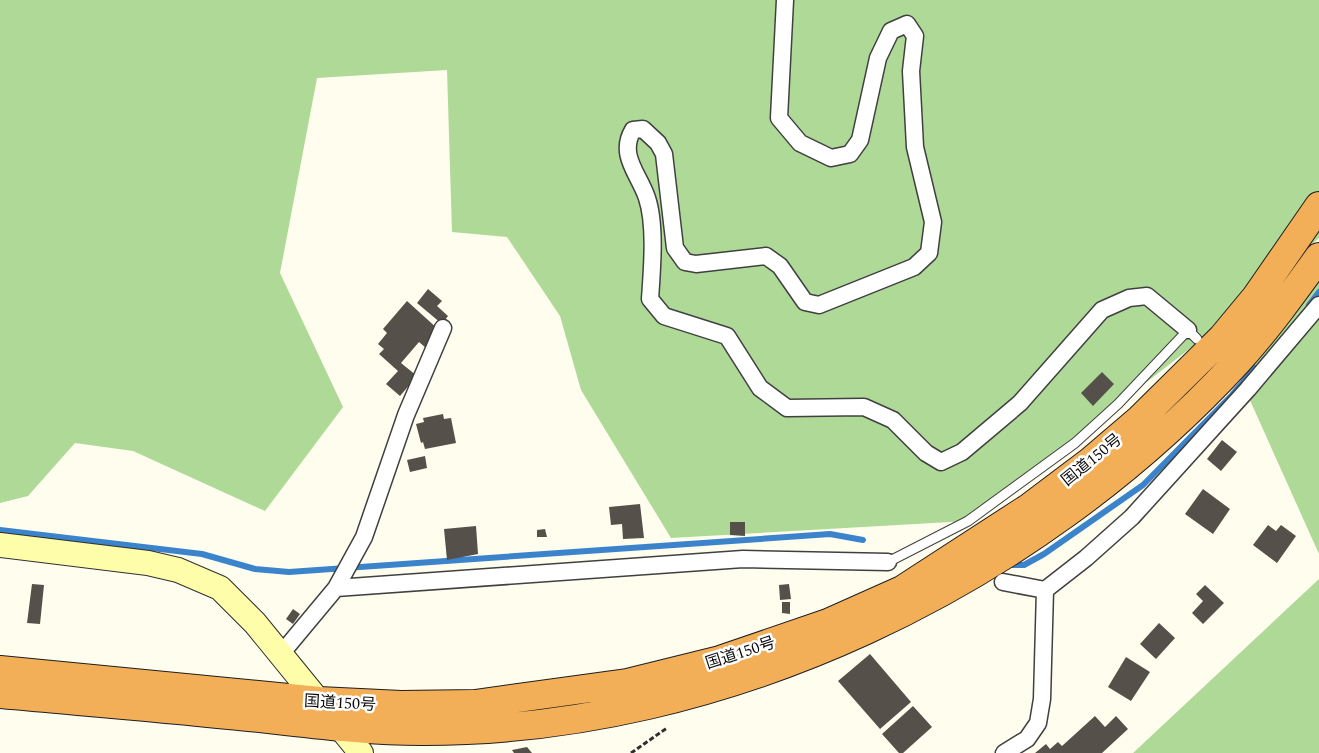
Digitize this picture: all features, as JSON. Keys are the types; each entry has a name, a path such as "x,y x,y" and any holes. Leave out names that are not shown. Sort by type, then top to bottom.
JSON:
{"highway":[{"name":"国道150号","path":"0,670 319,701 401,705 475,704 627,683 720,660 828,623 902,590 1030,507 1091,461 1139,420 1222,338 1262,290 1319,206"},
{"name":"国道150号","path":"0,694 341,727 420,731 506,728 574,720 694,694 747,678 854,635 959,582 1025,542 1088,497 1147,448 1238,361 1293,293 1319,257"}],"street":[{"path":"786,0 780,118 800,143 830,158 850,154 860,140 878,58 891,30 906,24 916,36 911,71 914,147 933,222 929,253 914,267 819,305 805,302 780,266 766,256 696,264 685,262 675,248 664,154 658,143 643,129 633,130 627,140 629,160 647,199 653,252 650,298 664,316 726,336 760,388 786,408 864,407 893,420 926,454 941,462 962,452 1020,403 1102,310 1129,298 1147,296 1193,335"},
{"path":"1002,582 1045,590 1086,558 1132,517 1248,390 1319,305"},
{"path":"281,654 336,588 364,537 406,415 443,328"},
{"path":"0,545 148,563 178,570 220,588 240,606 361,753"},
{"path":"336,588 743,559 888,562"},
{"path":"1004,753 1027,739 1038,723 1042,699 1045,590"}],"lane":[{"path":"888,562 968,522 1075,443 1193,335"}],"path":[{"path":"631,753 667,728"}],"green space":[{"path":"0,0 1319,0 1319,238 1256,297 968,521 671,538 581,390 560,316 507,237 452,232 447,70 317,78 280,273 343,407 265,511 133,451 75,443 28,496 0,503"},
{"path":"1319,244 1319,554 1222,338"},
{"path":"1319,579 1319,753 1133,753"}],"building":[{"path":"428,289 442,301 437,306 448,316 442,324 417,303"},
{"path":"407,301 439,330 426,348 419,342 401,363 417,376 400,396 386,384 398,371 379,354 384,349 378,344 387,333 383,329"},
{"path":"1102,372 1114,384 1093,406 1081,393"},
{"path":"443,414 444,419 451,418 456,443 425,449 423,442 421,443 416,424 424,422 423,418"},
{"path":"1222,440 1237,452 1221,471 1207,459"},
{"path":"425,456 427,468 410,472 407,460"},
{"path":"1203,489 1230,509 1213,534 1185,514"},
{"path":"640,504 644,538 623,539 622,524 611,525 609,507"},
{"path":"730,522 745,522 745,536 730,535"},
{"path":"1268,525 1276,531 1281,525 1296,536 1277,563 1253,545"},
{"path":"476,526 478,554 447,560 444,529"},
{"path":"545,529 547,537 537,537 537,530"},
{"path":"32,584 44,585 40,624 27,623"},
{"path":"789,584 791,599 780,600 779,585"},
{"path":"1205,585 1224,603 1203,624 1192,613 1203,601 1196,594"},
{"path":"782,602 790,602 790,614 782,613"},
{"path":"293,609 300,614 293,624 286,619"},
{"path":"1159,623 1175,638 1156,659 1140,644"},
{"path":"870,654 911,702 880,729 838,681"},
{"path":"1126,657 1150,672 1131,701 1108,687"},
{"path":"913,706 932,727 903,753 899,753 882,734"},
{"path":"1095,716 1105,727 1116,716 1128,729 1102,753 1035,753 1046,744 1050,749 1058,742 1062,746"},
{"path":"527,747 532,753 514,753 512,750"}],"waterway":[{"path":"1309,305 1319,292"},
{"path":"1009,565 1024,565 1044,554 1143,485 1232,395 1255,368"},
{"path":"0,530 202,554 255,569 289,572 830,534 863,540"}]}
